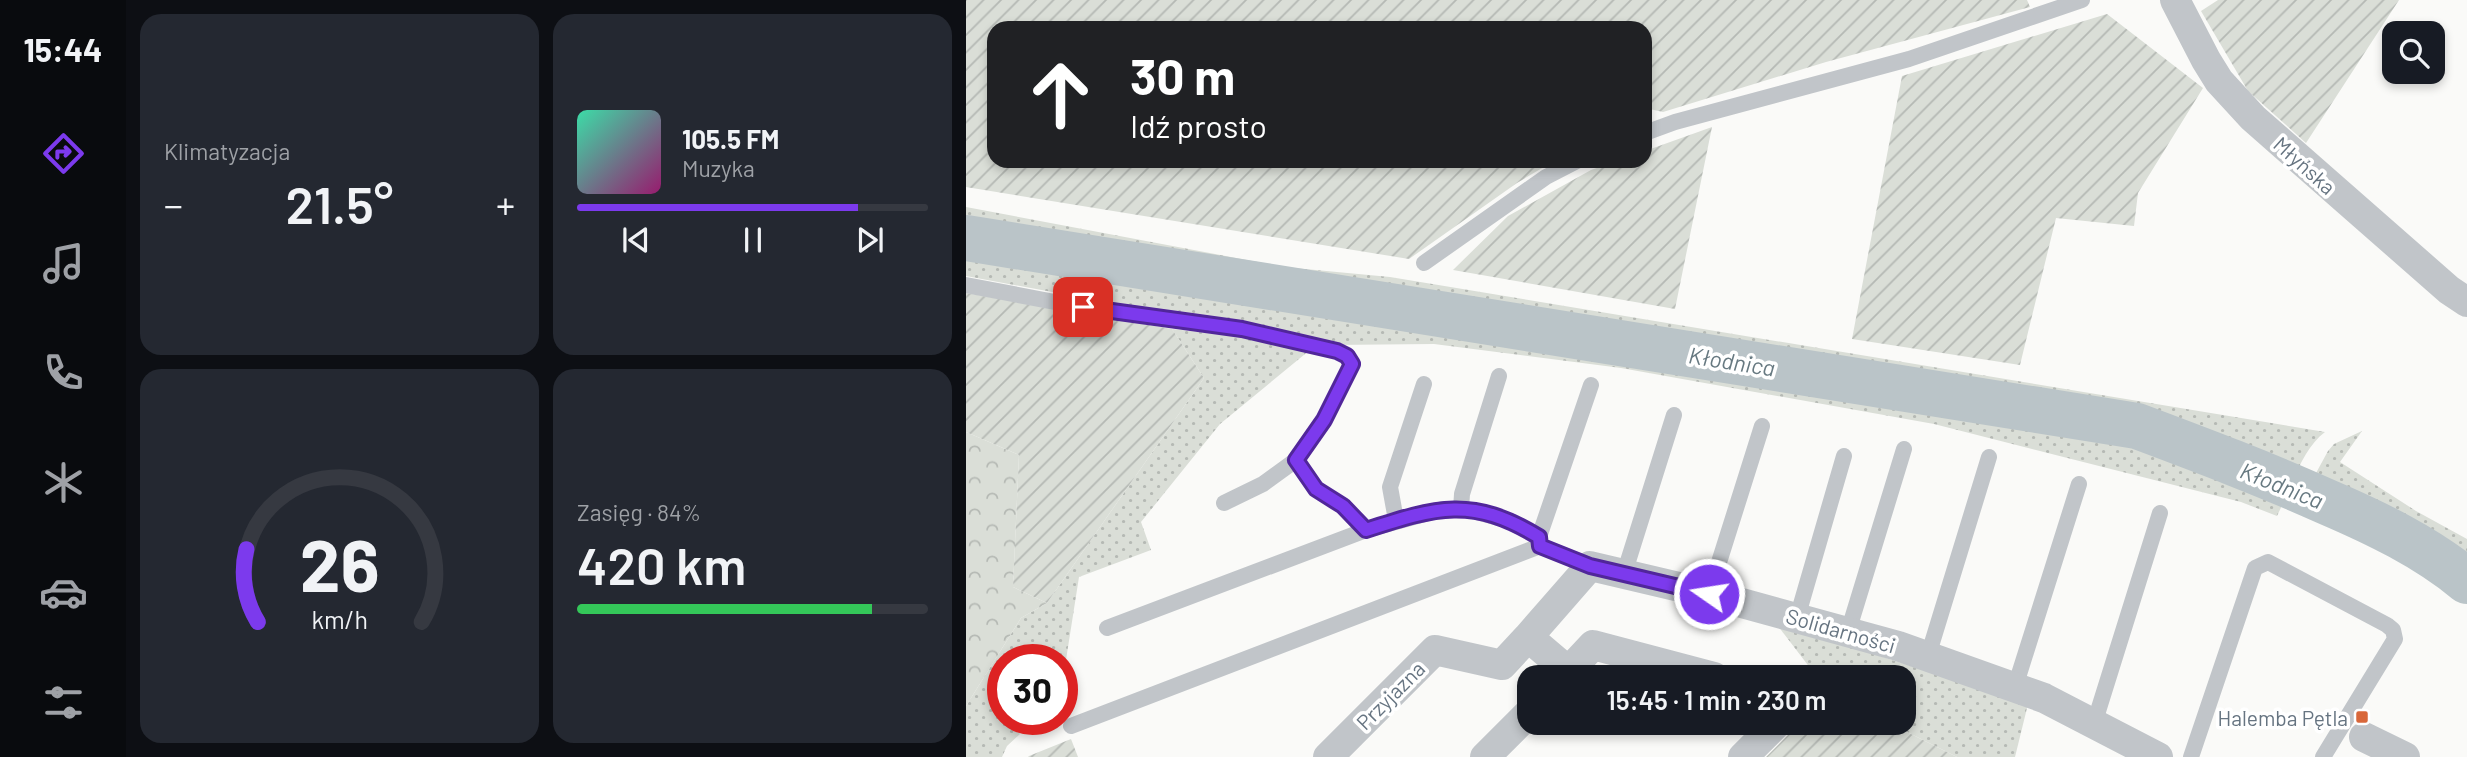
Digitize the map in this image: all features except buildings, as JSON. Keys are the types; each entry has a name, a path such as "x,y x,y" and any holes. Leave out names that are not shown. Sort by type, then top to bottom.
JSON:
{"street":[{"name":"Młyńska","path":"2175,0 2219,81 2253,118 2449,290 2467,302"},
{"name":"Solidarności","path":"1590,566 1709,594 1928,656 2044,698 2158,757"},
{"name":"Przyjazna","path":"1328,757 1435,650 1502,665 1590,566"},
{"path":"1528,637 1557,665"},
{"path":"1574,665 1593,645 1669,665"},
{"path":"1485,757 1517,725"},
{"path":"1743,757 1765,735"},
{"path":"2364,737 2405,757"}],"lane":[{"path":"1652,130 1909,59 2074,1"},
{"path":"1424,262 1546,177 1563,168"},
{"path":"966,285 1060,303 1242,329 1337,351 1347,356 1352,364 1324,420 1296,460 1263,484 1224,503"},
{"path":"1461,509 1462,494 1499,376"},
{"path":"1396,520 1390,487 1424,384"},
{"path":"1539,542 1591,385"},
{"path":"1624,574 1674,415"},
{"path":"1709,594 1762,426"},
{"path":"1847,632 1904,449"},
{"path":"1797,618 1844,456"},
{"path":"1928,656 1989,457"},
{"path":"1296,460 1316,489 1343,506 1366,530"},
{"path":"2015,687 2079,484"},
{"path":"1107,628 1366,530 1443,509 1461,509 1513,522 1539,542 1590,566"},
{"path":"2094,724 2160,513"},
{"path":"1078,723 1539,542"},
{"path":"2191,757 2255,568 2268,562 2393,630 2395,639 2323,757"}],"green space":[{"path":"966,0 2027,0 2030,7 1826,62 1663,112 1652,110 1652,21 987,21 987,168 1542,168 1409,259 966,187"},
{"path":"2218,0 2399,0 2385,21 2382,21 2382,26 2306,143 2248,91 2201,11"},
{"path":"2107,14 2203,88 2138,193 2134,226 2056,218 2020,365 1852,339 1902,76"},
{"path":"1712,127 1675,309 1453,270 1508,216 1597,168 1652,168 1652,148"},
{"path":"966,207 1284,267 1390,277 2325,432 2310,448 2293,479 2144,421 966,231"},
{"path":"966,251 1588,354 2126,438 2194,459 2286,497 2277,516 2241,502 1934,424 1621,368 1434,344 1331,345 1232,320 1106,302 966,276"},
{"path":"966,293 1172,329 1204,378 1047,603 1013,587 1019,455 966,432"},
{"path":"1172,329 1316,345 1220,424 1141,522 1151,550 1079,577 1068,644 1005,644 1021,618 1047,603 1204,378"},
{"path":"2362,431 2340,462 2416,511 2467,539 2467,572 2385,522 2309,486 2334,444"},
{"path":"966,432 1019,455 1013,587 1047,603 1021,618 1005,644 987,644 987,672 966,706"},
{"path":"1775,622 1908,665 1808,665"},
{"path":"1916,668 2028,704 2015,757 1957,757 1913,735 1916,735"},
{"path":"987,672 987,735 1019,735 1007,746 1002,757 966,757 966,706"},
{"path":"1788,735 1913,735 1957,757 1766,757"},
{"path":"1071,739 1078,757 1028,757 1029,756"}],"waterway":[{"name":"Kłodnica","path":"966,238 2137,426 2257,472 2364,518 2418,547 2467,581"}],"place":[{"name":"Halemba Pętla","path":"2362,717"}],"route":[{"path":"1083,307 1242,329 1337,351 1347,356 1352,364 1324,420 1296,460 1316,489 1343,506 1366,530 1443,509 1466,509 1513,522 1539,537 1540,546 1590,566 1709,594"}]}
